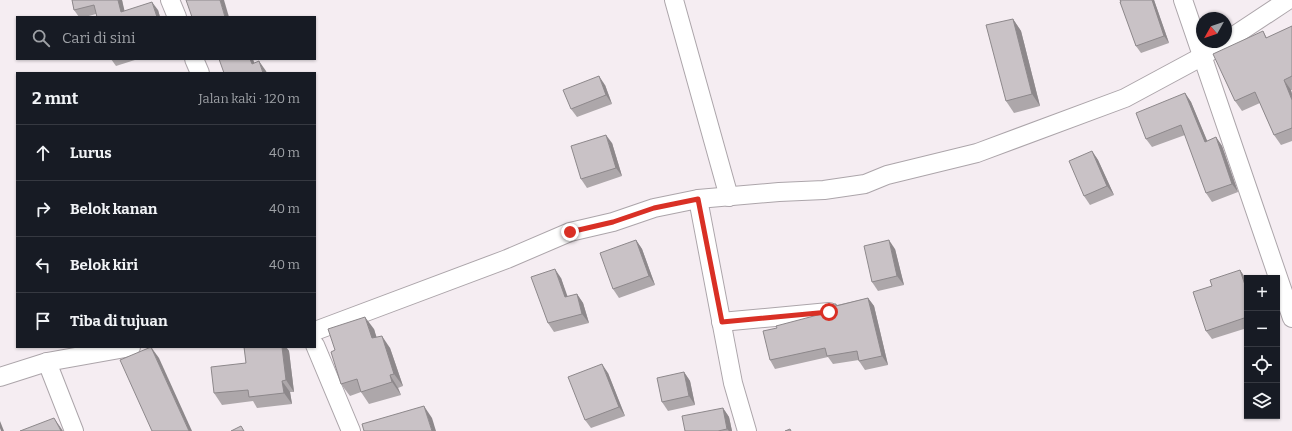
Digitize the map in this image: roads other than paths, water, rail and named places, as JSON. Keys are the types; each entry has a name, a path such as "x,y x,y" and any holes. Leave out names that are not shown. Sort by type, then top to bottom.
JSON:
{"street":[{"path":"170,0 177,16"},
{"path":"674,0 729,197"},
{"path":"1183,0 1292,318"},
{"path":"1232,37 1288,0"},
{"path":"316,331 507,259 570,232 613,222 654,208 698,199 779,192 824,190 865,184 887,175 977,153 1126,98 1216,48"},
{"path":"194,60 200,72"},
{"path":"698,199 733,383 747,431"},
{"path":"722,322 829,312"},
{"path":"316,347 351,431"},
{"path":"0,378 47,362 125,348"},
{"path":"47,362 74,431"}]}
